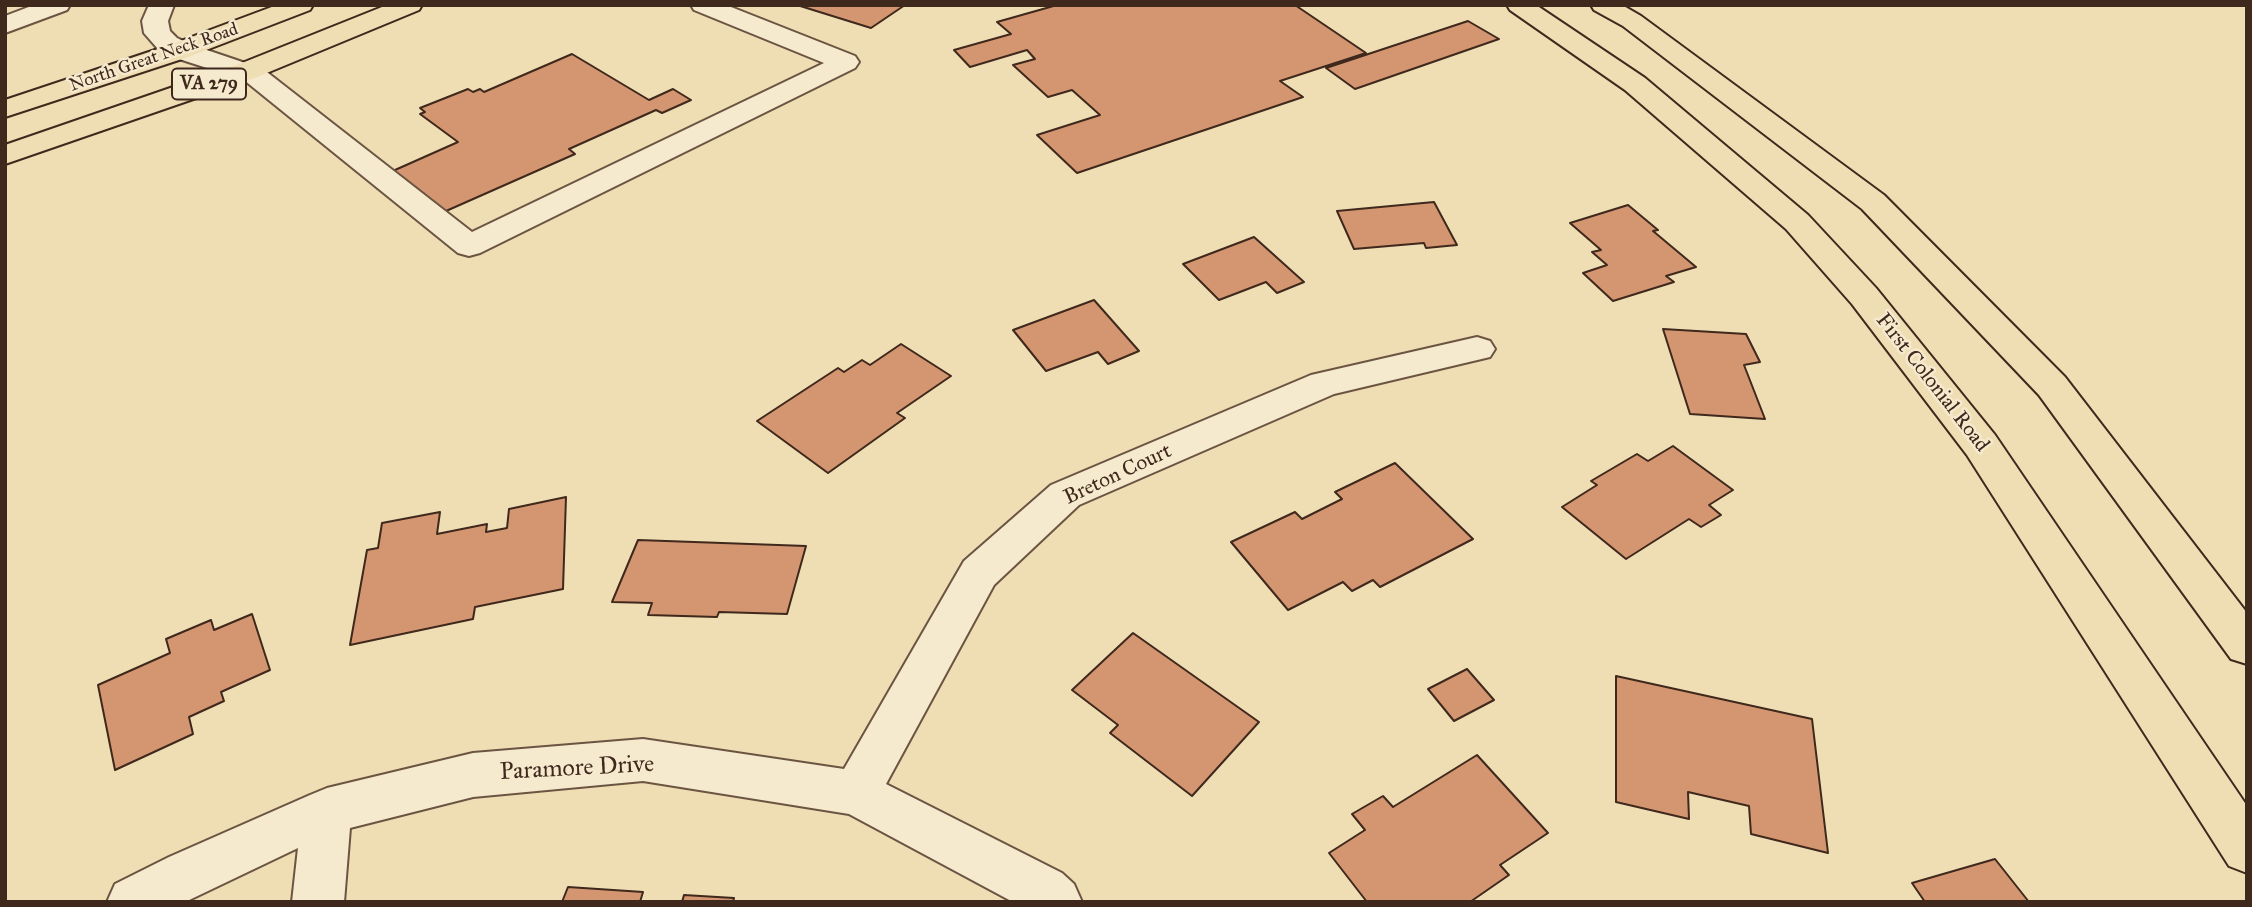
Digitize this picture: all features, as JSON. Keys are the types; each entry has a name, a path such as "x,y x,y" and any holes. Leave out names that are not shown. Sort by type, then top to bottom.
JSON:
{"main road":[{"name":"North Great Neck Road","path":"5,109 179,51 301,5"},
{"name":"North Great Neck Road","path":"5,155 247,71 410,5"},
{"name":"First Colonial Road","path":"1519,5 1635,84 1797,222 1864,296 1981,444 2247,849"},
{"path":"1603,5 1632,21 1873,202 2052,386 2247,646"}],"street":[{"path":"5,25 58,5"},
{"path":"162,5 157,12 155,27 162,40 179,51 247,71 469,246 846,62 704,5"},
{"name":"Breton Court","path":"856,793 979,573 1065,495 1324,384 1477,349"},
{"name":"Paramore Drive","path":"133,902 187,874 327,811 473,775 643,760 856,793 1044,891 1056,902"},
{"path":"318,902 327,811"}],"building":[{"path":"797,5 905,5 871,28"},
{"path":"1057,5 1295,5 1366,53 1280,81 1303,97 1077,173 1037,135 1100,115 1072,90 1048,97 1013,65 1035,59 1027,50 970,67 954,50 1011,34 997,22"},
{"path":"1468,21 1499,39 1355,89 1326,68"},
{"path":"572,54 649,100 673,89 691,100 662,113 656,110 569,149 575,154 437,215 386,174 458,142 420,114 425,112 420,108 468,89 473,92 480,89 484,92"},
{"path":"1434,202 1457,245 1426,248 1424,243 1354,249 1337,211"},
{"path":"1628,205 1658,230 1653,231 1696,267 1666,276 1674,282 1613,301 1583,273 1607,265 1592,252 1601,250 1570,223"},
{"path":"1254,237 1304,282 1277,293 1266,282 1219,300 1183,264"},
{"path":"1094,300 1139,351 1108,364 1098,352 1046,371 1013,330"},
{"path":"1663,329 1746,334 1760,362 1744,365 1765,419 1690,414"},
{"path":"901,344 951,376 897,413 905,418 828,473 757,421 838,368 844,372 862,360 870,365"},
{"path":"1673,446 1733,490 1709,505 1721,515 1701,527 1689,519 1626,559 1562,507 1597,485 1591,481 1637,454 1648,461"},
{"path":"1395,463 1473,539 1380,587 1373,580 1352,591 1343,582 1288,610 1231,542 1295,512 1302,519 1342,499 1335,492"},
{"path":"566,497 563,589 475,607 473,619 350,645 367,550 378,548 382,523 440,512 437,534 487,524 486,532 507,528 509,509"},
{"path":"638,540 806,546 787,614 719,612 717,617 648,615 652,603 612,602"},
{"path":"252,614 270,670 221,692 224,701 189,717 193,734 115,770 98,685 170,653 166,639 211,620 214,630"},
{"path":"1133,633 1259,722 1192,796 1110,733 1118,725 1072,690"},
{"path":"1467,669 1494,700 1454,721 1428,689"},
{"path":"1616,676 1812,719 1828,853 1751,834 1749,806 1688,792 1689,819 1616,802"},
{"path":"1477,755 1548,833 1500,865 1509,875 1470,902 1367,902 1329,853 1365,830 1352,814 1383,796 1393,807"},
{"path":"1995,859 2029,902 1925,902 1912,883"},
{"path":"568,887 643,892 640,902 562,902"},
{"path":"684,895 734,898 733,902 682,902"}]}
